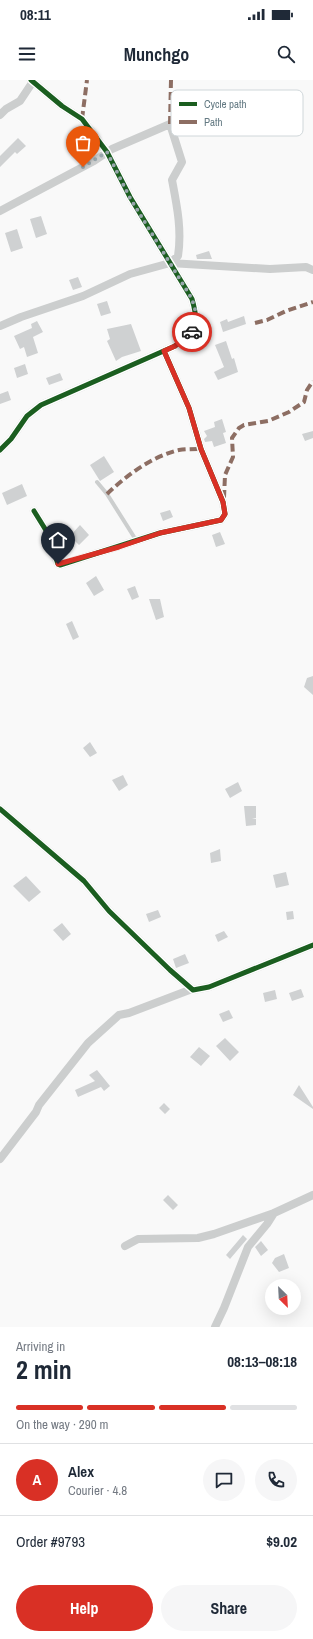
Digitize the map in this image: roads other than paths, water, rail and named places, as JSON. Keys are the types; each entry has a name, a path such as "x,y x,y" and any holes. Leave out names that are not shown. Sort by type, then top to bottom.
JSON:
{"street":[{"path":"0,115 6,109 20,101 33,80 62,106 82,119 107,152 130,198 192,299 197,316 193,332 175,346 40,405 27,416 11,439 0,450"},
{"path":"0,211 139,136 170,124 171,127"},
{"path":"170,264 178,256 180,245 180,218 172,180 182,162 174,136"},
{"path":"0,326 20,317 83,296 130,274 170,264 270,269 306,267 313,270"},
{"path":"34,511 47,532 58,564 160,533 221,520 225,514 223,502 201,449 189,408 164,351"},
{"path":"0,810 84,881 110,911 170,970 192,989"},
{"path":"0,1159 88,1044 119,1015 129,1014 192,989 208,987 313,945"},
{"path":"125,1246 138,1239 198,1238 239,1226 274,1213 313,1194"},
{"path":"215,1327 248,1247 268,1224 274,1213"}],"lane":[{"path":"97,482 107,494 137,541"}]}
